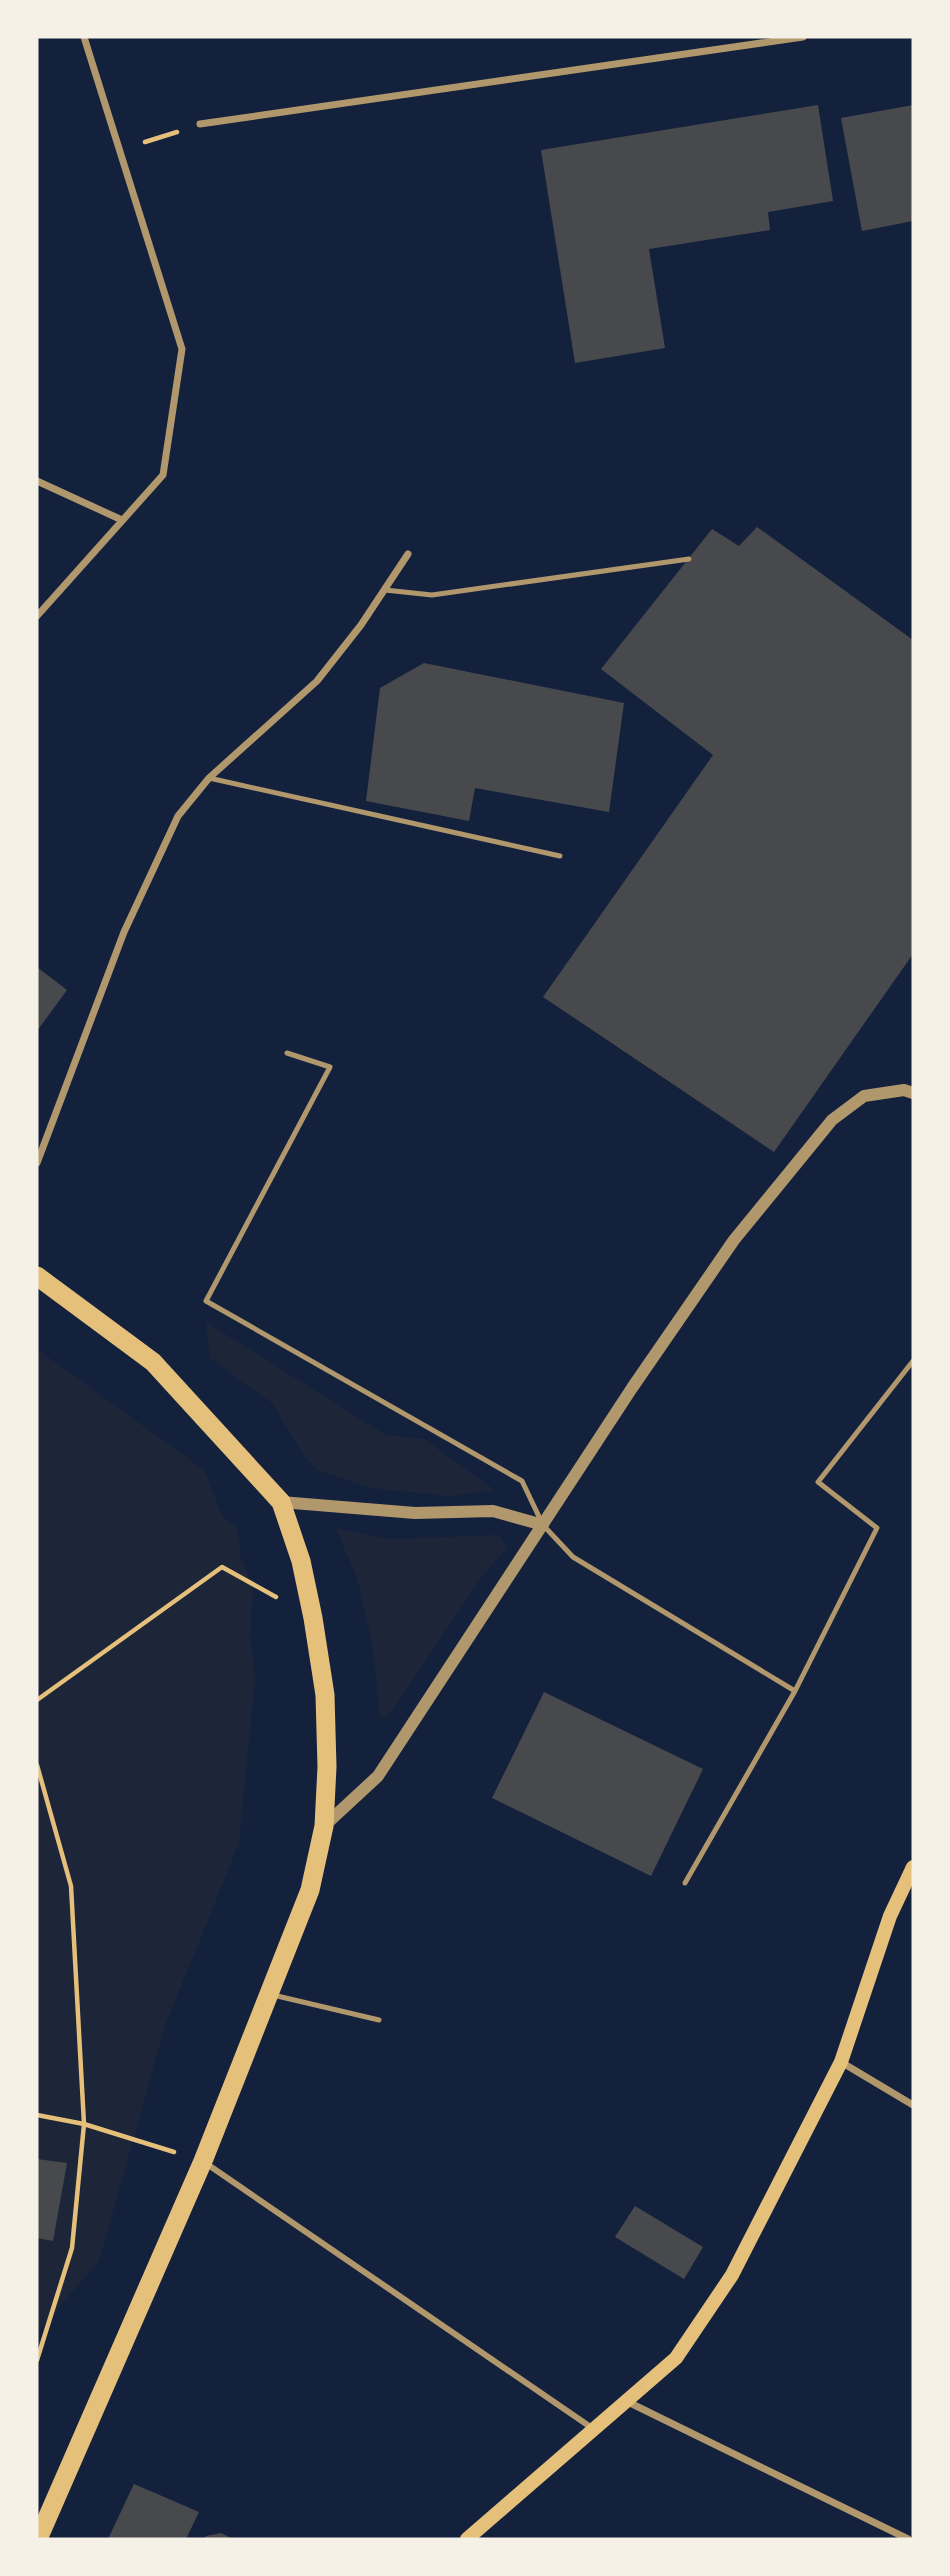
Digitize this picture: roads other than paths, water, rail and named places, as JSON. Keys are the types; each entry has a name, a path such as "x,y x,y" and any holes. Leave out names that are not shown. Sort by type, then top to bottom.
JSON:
{"highway":[{"path":"37,1276 153,1362 281,1502 302,1561 325,1695 324,1826 310,1890 203,2161 37,2539"}],"main road":[{"path":"467,2539 676,2358 732,2275 841,2062 890,1916 913,1867"}],"street":[{"path":"37,616 163,475 182,349 84,37"},
{"path":"200,124 735,41 803,37"},
{"path":"37,481 122,520"},
{"path":"37,1163 124,932 178,816 209,778 317,681 408,554"},
{"path":"324,1826 378,1776 632,1388 734,1240 832,1120 864,1096 904,1090 913,1093"},
{"path":"281,1502 415,1513 493,1511 543,1525"},
{"path":"841,2062 913,2105"},
{"path":"203,2161 592,2428"},
{"path":"625,2401 908,2539"}],"lane":[{"path":"384,590 432,595 689,559"},
{"path":"209,778 560,856"},
{"path":"287,1053 330,1067 206,1301 522,1481 543,1525 573,1557 795,1691"},
{"path":"685,1882 795,1691 877,1528 818,1482 913,1361"},
{"path":"270,1994 379,2020"}]}
